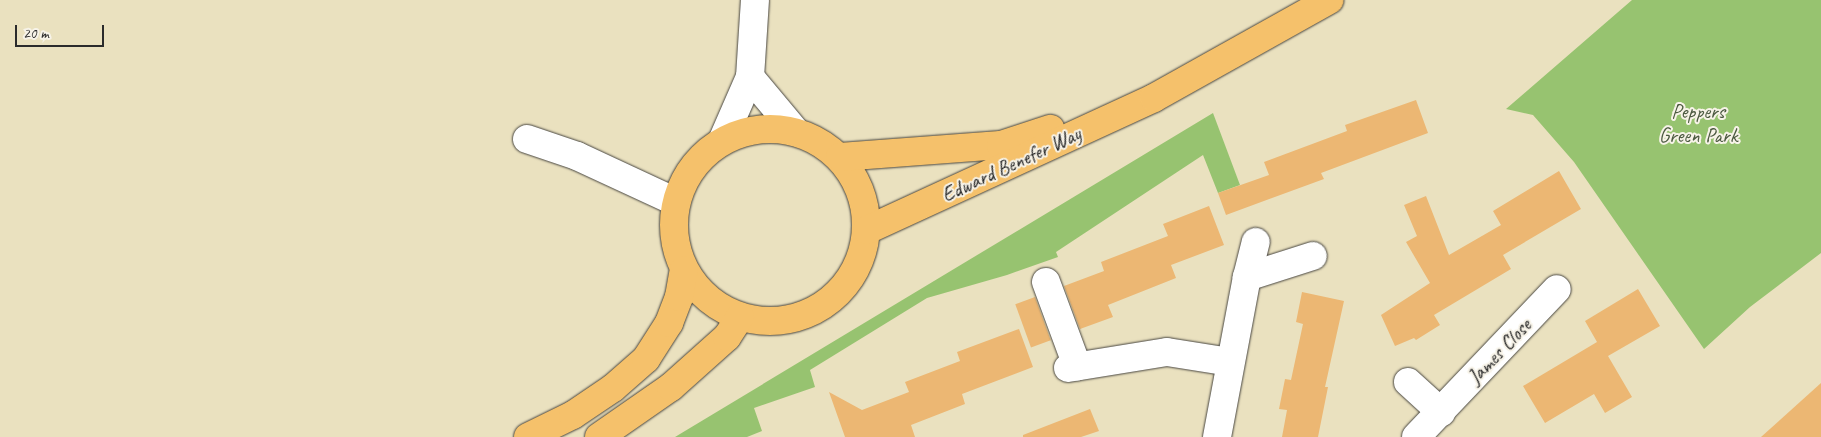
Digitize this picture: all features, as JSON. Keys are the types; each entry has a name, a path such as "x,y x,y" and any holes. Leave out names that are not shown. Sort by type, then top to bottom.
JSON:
{"main road":[{"name":"Edward Benefer Way","path":"867,230 1154,98 1329,0"},
{"name":"Edward Benefer Way","path":"840,157 1000,145 1154,98"},
{"path":"771,128 796,132 820,142 840,157 855,178 864,201 867,230 862,258 847,284 826,304 799,317 770,322 740,317 722,309 705,296 684,270 674,230 676,202 686,178 701,157 722,141 746,131 771,128"},
{"path":"528,437 573,415 613,388 646,359 669,323 680,297 684,270"},
{"path":"599,437 671,387 728,337 740,317"}],"street":[{"path":"722,141 750,77 755,0"},
{"path":"750,77 796,132"},
{"path":"527,139 576,156 676,202"},
{"path":"1217,437 1247,277 1256,242"},
{"path":"1247,277 1313,256"},
{"path":"1046,282 1072,367 1167,352 1230,362"},
{"name":"James Close","path":"1416,437 1557,289"},
{"path":"1408,382 1440,412"}],"green space":[{"name":"Peppers Green Park","path":"1632,0 1821,0 1821,253 1750,307 1704,349 1574,162 1533,115 1506,109"},
{"path":"1213,113 1240,185 1218,193 1203,155 1056,252 1058,257 1007,275 927,298 810,370 815,387 754,408 762,431 747,437 675,437"}],"building":[{"path":"1416,100 1428,133 1321,173 1324,179 1226,215 1218,193 1269,175 1264,162 1347,131 1345,125"},
{"path":"1559,171 1581,209 1503,255 1511,269 1434,315 1440,325 1416,340 1414,338 1395,346 1381,315 1430,283 1406,242 1417,236 1404,205 1426,196 1449,255 1501,225 1493,211"},
{"path":"1209,206 1224,245 1171,265 1176,278 1108,305 1113,317 1080,329 1064,286 1104,271 1101,262 1168,236 1163,224"},
{"path":"1638,289 1660,326 1608,356 1632,397 1605,413 1594,394 1545,423 1523,386 1597,342 1585,321"},
{"path":"1302,292 1344,301 1325,387 1328,387 1318,437 1282,437 1287,410 1279,409 1285,379 1291,380 1303,324 1296,322"},
{"path":"1035,297 1051,340 1031,347 1015,304"},
{"path":"1019,329 1033,367 962,394 965,404 911,425 915,437 845,437 829,392 862,410 909,392 905,382 960,361 957,352"},
{"path":"1821,383 1821,437 1761,437"},
{"path":"1090,409 1099,431 1081,437 1023,437 1023,435"}]}
